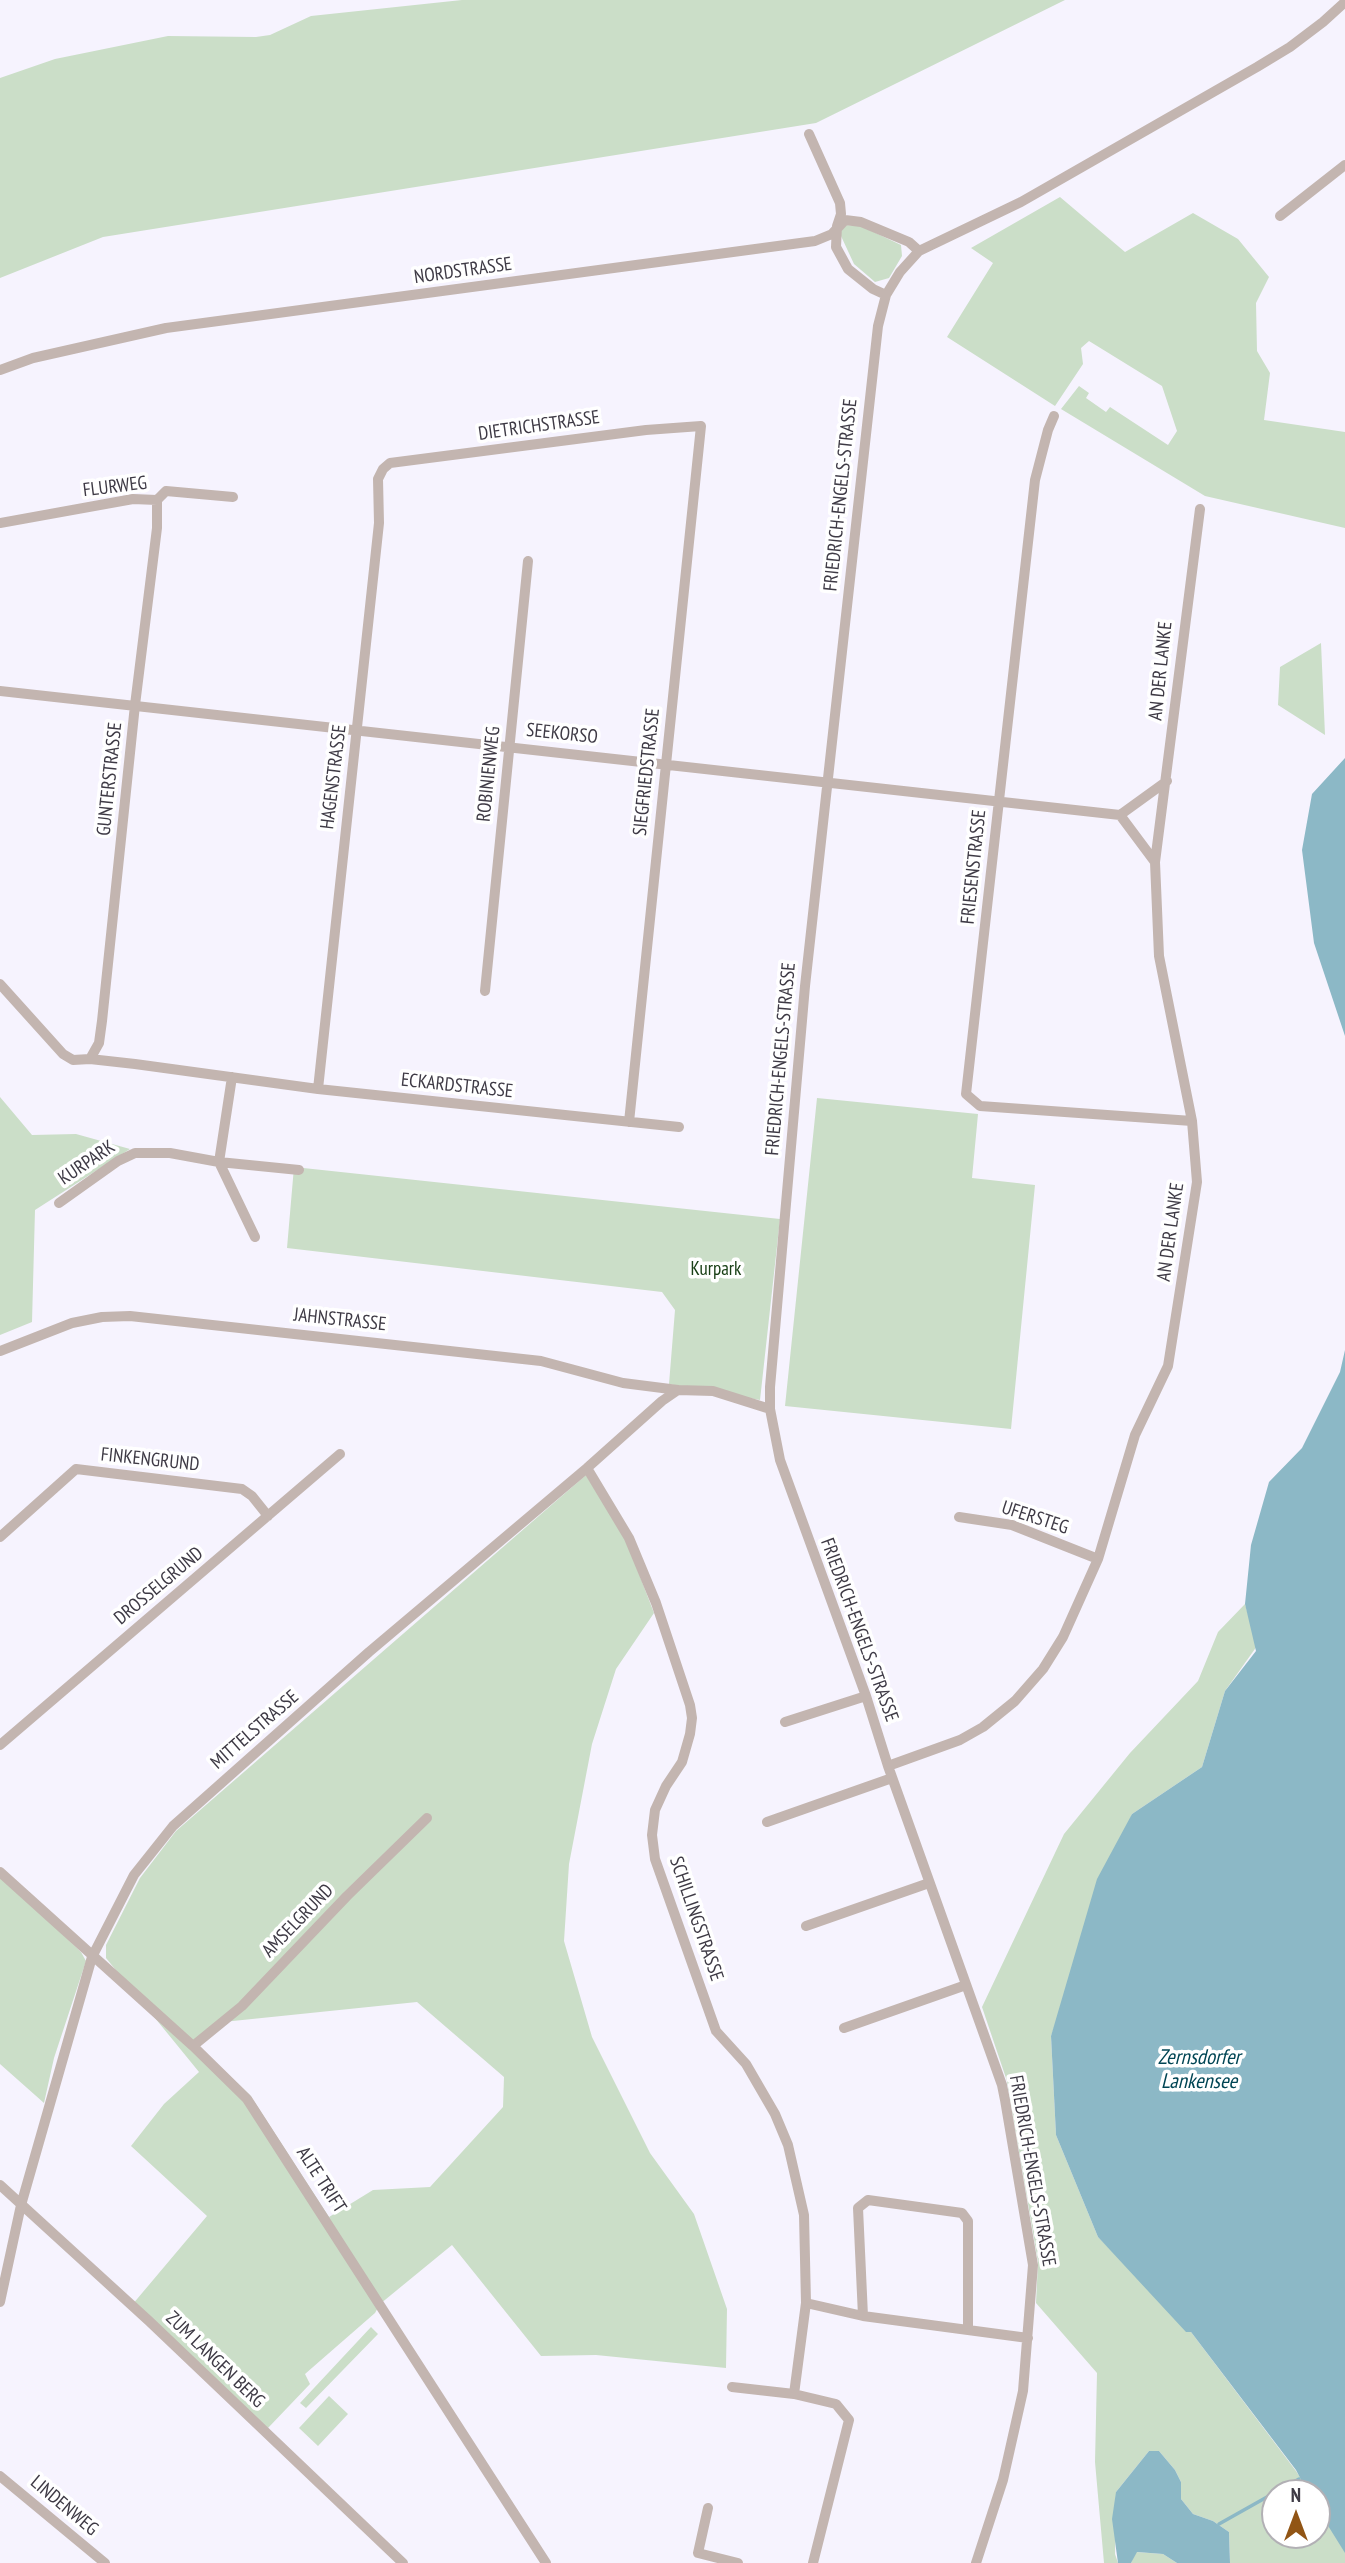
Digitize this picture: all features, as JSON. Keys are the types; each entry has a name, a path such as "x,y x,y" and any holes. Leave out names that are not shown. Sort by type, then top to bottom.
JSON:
{"street":[{"name":"FRIEDRICH-ENGELS-STRASSE","path":"976,2563 1015,2433 1023,2391 1033,2265 1002,2085 780,1460 770,1409 789,1155 878,326 886,295 900,272 919,250 1021,202 1257,67 1290,47 1345,2"},
{"path":"809,134 840,202 836,247 848,269 873,289 886,295"},
{"path":"1280,216 1345,165"},
{"name":"NORDSTRASSE","path":"0,370 33,358 166,328 815,241 832,234 845,220 861,222 909,242 919,250"},
{"name":"FRIESENSTRASSE","path":"1054,416 1035,480 966,1094 979,1107 1192,1121"},
{"name":"DIETRICHSTRASSE","path":"383,469 390,463 646,430 701,426"},
{"name":"SIEGFRIEDSTRASSE","path":"629,1122 701,426"},
{"name":"HAGENSTRASSE","path":"318,1089 379,523 378,479 383,469"},
{"name":"FLURWEG","path":"0,523 133,499 157,500 166,491 233,497"},
{"name":"GUNTERSTRASSE","path":"90,1059 99,1043 102,1021 135,705 157,528 157,500"},
{"name":"AN DER LANKE","path":"888,1766 960,1740 983,1727 1015,1701 1043,1669 1063,1637 1098,1559 1135,1435 1168,1366 1197,1182 1192,1121 1159,956 1156,862 1200,509"},
{"name":"ROBINIENWEG","path":"485,991 528,561"},
{"name":"SEEKORSO","path":"0,691 1120,815"},
{"path":"1156,862 1120,815 1167,781"},
{"name":"ECKARDSTRASSE","path":"0,984 63,1055 73,1060 90,1059 318,1089 679,1127"},
{"path":"232,1077 219,1162 255,1237"},
{"name":"KURPARK","path":"59,1203 118,1161 135,1153 170,1153 219,1162"},
{"path":"219,1162 299,1170"},
{"name":"JAHNSTRASSE","path":"0,1351 72,1323 102,1317 130,1316 541,1361 623,1383 678,1390"},
{"path":"678,1390 713,1391 770,1409"},
{"name":"MITTELSTRASSE","path":"0,2302 21,2205 92,1957 134,1875 173,1826 369,1652 678,1390"},
{"name":"DROSSELGRUND","path":"0,1745 340,1454"},
{"name":"SCHILLINGSTRASSE","path":"587,1468 629,1538 656,1603 690,1705 690,1734 682,1762 666,1786 655,1810 652,1835 655,1859 716,2031 746,2064 775,2114 788,2145 804,2215 806,2303 794,2395"},
{"name":"FINKENGRUND","path":"0,1537 76,1469 242,1489 252,1496 268,1516"},
{"name":"UFERSTEG","path":"959,1517 1012,1525 1098,1559"},
{"path":"785,1722 866,1696"},
{"path":"767,1822 892,1778"},
{"name":"AMSELGRUND","path":"194,2046 242,2006 347,1896 427,1818"},
{"name":"ALTE TRIFT","path":"0,1872 194,2046 247,2099 546,2563"},
{"path":"806,1926 929,1882"},
{"path":"844,2028 966,1985"},
{"name":"ZUM LANGEN BERG","path":"0,2185 149,2321 403,2563"},
{"path":"863,2316 858,2208 868,2200 962,2213 968,2221 968,2330"},
{"path":"806,2303 863,2316 1028,2338"},
{"path":"732,2387 794,2395 836,2404 849,2420 813,2563"},
{"name":"LINDENWEG","path":"0,2476 105,2563"},
{"path":"708,2508 698,2553 738,2563"}],"green space":[{"path":"462,0 1065,0 816,123 103,237 0,278 0,78 55,59 168,36 256,37 270,35 311,16"},
{"path":"1060,197 1125,252 1193,213 1238,239 1269,277 1256,303 1257,351 1270,373 1264,420 1345,432 1345,528 1205,496 1061,409 1079,386 1089,393 1086,398 1106,412 1110,407 1168,445 1177,431 1162,386 1089,341 1081,348 1083,364 1055,406 947,337 993,263 971,248"},
{"path":"861,226 901,245 902,256 889,278 875,282 854,264 841,236 841,227"},
{"path":"1321,643 1325,735 1278,705 1280,667"},
{"path":"0,1097 32,1135 76,1134 130,1149 35,1210 32,1322 0,1335"},
{"path":"817,1098 978,1114 972,1178 1035,1185 1011,1429 785,1406"},
{"name":"Kurpark","path":"294,1167 780,1219 760,1400 669,1384 675,1310 662,1292 287,1248"},
{"path":"586,1475 626,1540 654,1613 616,1669 592,1744 569,1864 564,1941 592,2037 650,2153 694,2214 727,2309 726,2368 596,2355 541,2356 452,2245 380,2304 375,2313 305,2374 310,2384 268,2428 132,2305 207,2216 131,2146 164,2104 199,2072 106,1958 106,1945 140,1878 176,1831","holes":["417,2002 504,2077 503,2107 430,2187 373,2190 329,2217 250,2095 198,2046 223,2022"]},
{"path":"1245,1604 1257,1646 1225,1691 1202,1767 1132,1814 1051,2036 1056,2135 1098,2237 1191,2332 1301,2479 1261,2479 1261,2549 1331,2549 1331,2528 1345,2552 1345,2563 1230,2563 1229,2532 1213,2521 1193,2514 1181,2499 1181,2482 1175,2470 1159,2451 1149,2451 1116,2492 1115,2554 1118,2563 1104,2563 1095,2462 1097,2373 1036,2303 1038,2262 1007,2081 982,2007 1064,1834 1130,1753 1198,1681 1218,1632"},
{"path":"0,1875 81,1952 86,1961 54,2058 44,2103 0,2064"},
{"path":"371,2327 378,2334 306,2408 300,2403"},
{"path":"329,2396 348,2414 318,2446 299,2428"},
{"path":"1136,2552 1163,2554 1177,2563 1131,2563"}],"water":[{"path":"1345,758 1345,1036 1314,943 1302,850 1312,794"},
{"name":"Zernsdorfer Lankensee","path":"1345,1350 1345,2553 1331,2530 1331,2479 1301,2479 1191,2332 1186,2332 1098,2237 1056,2135 1051,2036 1097,1879 1132,1814 1202,1767 1225,1691 1256,1651 1245,1604 1251,1545 1269,1482 1302,1448 1340,1372"},
{"path":"1149,2451 1159,2451 1175,2470 1181,2482 1181,2499 1193,2514 1213,2521 1229,2532 1230,2563 1177,2563 1163,2554 1137,2552 1131,2563 1118,2563 1112,2519 1116,2492"}],"waterway":[{"path":"1219,2524 1261,2500"}]}
